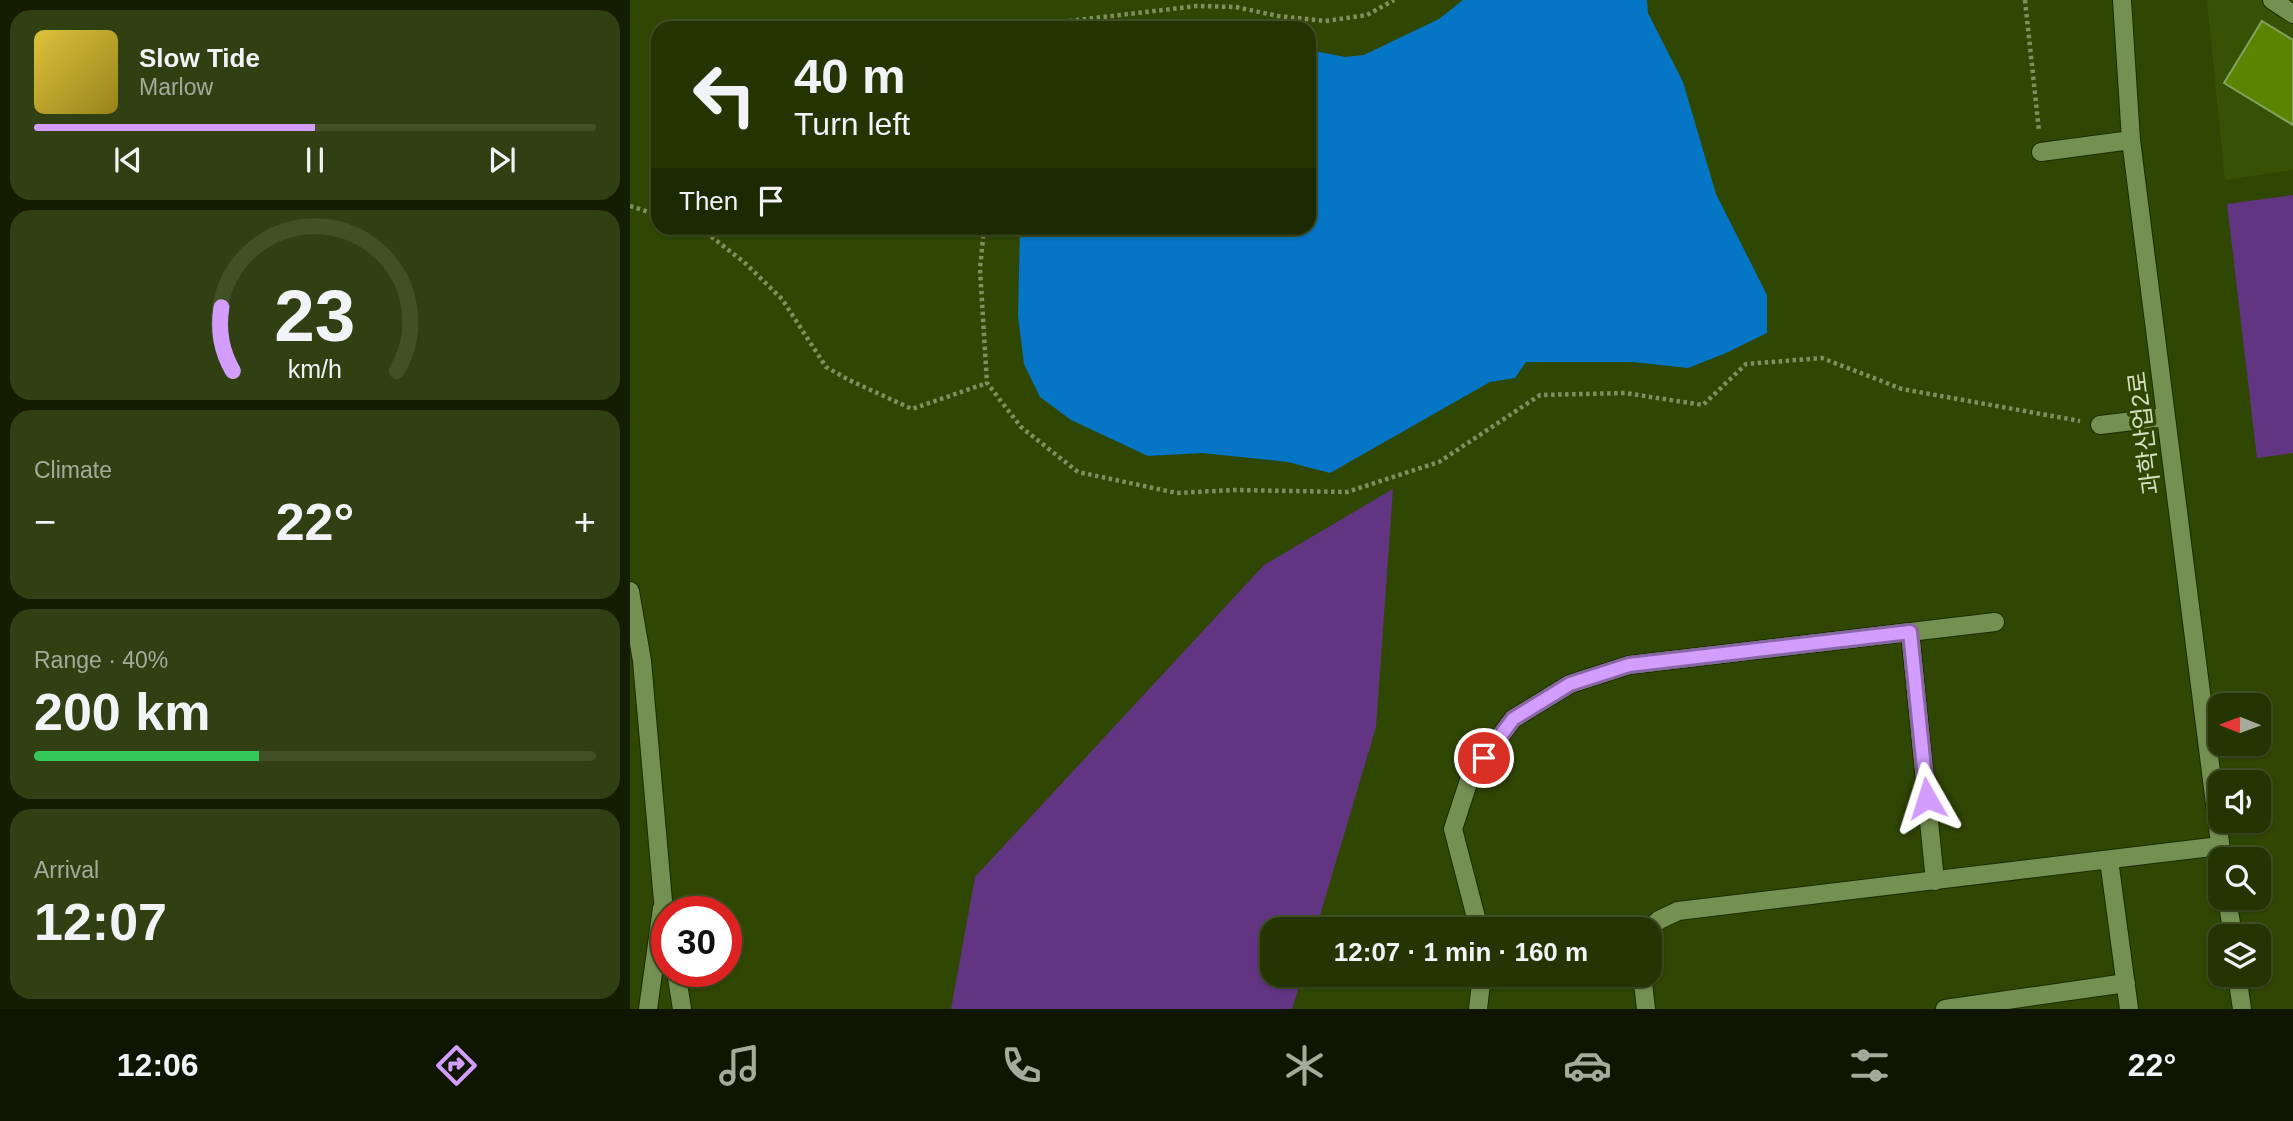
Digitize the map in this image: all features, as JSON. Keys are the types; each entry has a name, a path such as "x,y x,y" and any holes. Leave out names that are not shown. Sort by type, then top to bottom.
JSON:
{"street":[{"name":"과학산업2로","path":"2122,0 2131,140 2220,847"},
{"path":"2272,0 2293,14"},
{"path":"2041,152 2131,140"},
{"path":"2100,425 2166,417"},
{"path":"630,592 642,661 663,896"},
{"path":"1476,917 1453,829 1470,777 1513,719 1570,684 1629,665 1995,622"},
{"path":"1910,632 1936,881"},
{"path":"1662,918 1678,911 2109,860 2208,854"},
{"path":"2109,860 2129,1009"},
{"path":"1945,1009 2126,983"},
{"path":"648,1009 651,987"},
{"path":"679,987 682,1009"},
{"path":"1478,1009 1481,987"},
{"path":"1643,987 1646,1009"},
{"path":"2239,987 2242,1009"}],"path":[{"path":"1069,21 1197,6 1237,8 1325,21 1367,15 1394,0"},
{"path":"2025,0 2041,152"},
{"path":"630,206 651,213"},
{"path":"709,235 744,262 782,299 826,367 849,380 912,409 987,383"},
{"path":"983,235 980,269 987,383 1021,427 1078,472 1177,493 1348,492 1439,463 1540,396 1625,393 1703,405 1746,364 1822,358 1902,389 2100,425"}],"shaded area":[{"path":"2207,0 2293,0 2293,170 2225,180"},
{"path":"2293,195 2293,453 2257,458 2227,204"},
{"path":"1393,489 1376,727 1320,917 1260,917 1260,987 1299,987 1292,1009 951,1009 975,877 1264,565"}],"water":[{"path":"1463,0 1647,0 1648,13 1683,82 1716,194 1767,295 1767,333 1688,368 1633,362 1526,362 1515,378 1490,382 1330,473 1288,462 1202,453 1148,456 1071,420 1040,397 1024,364 1018,316 1020,235 1316,235 1316,51 1345,57 1364,55 1439,19"}],"building":[{"path":"2262,21 2293,40 2293,125 2224,83"}],"route":[{"path":"1484,758 1513,719 1570,684 1629,665 1910,632 1927,798"}]}
